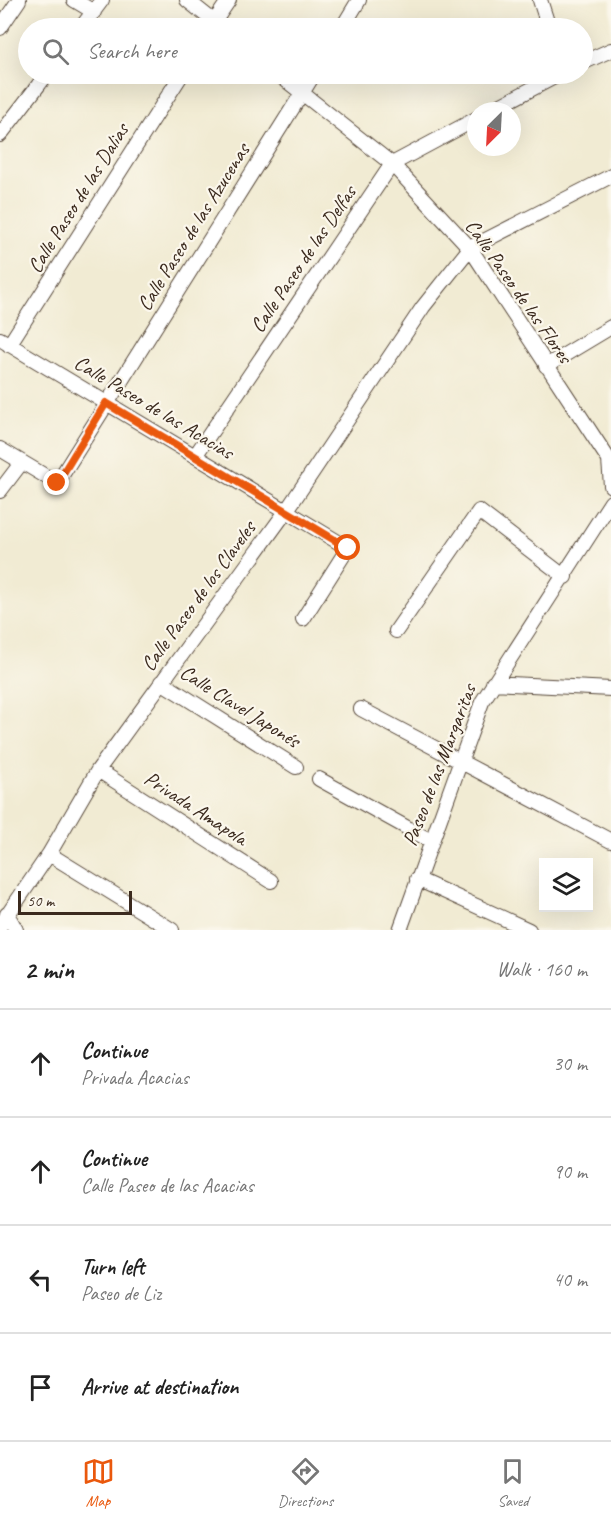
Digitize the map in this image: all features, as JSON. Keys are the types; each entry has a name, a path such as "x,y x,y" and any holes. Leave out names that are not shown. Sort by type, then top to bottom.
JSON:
{"street":[{"path":"0,28 19,0"},
{"path":"74,0 98,6 89,18"},
{"path":"187,0 206,18"},
{"path":"220,18 229,0"},
{"path":"348,18 359,0"},
{"path":"540,0 546,18"},
{"path":"593,58 611,50"},
{"path":"0,135 39,84"},
{"name":"Calle Paseo de las Dalias","path":"5,342 175,84"},
{"name":"Calle Paseo de las Flores","path":"291,84 392,164 470,248 609,460 611,486"},
{"name":"Calle Paseo de las Azucenas","path":"22,462 57,483 308,84"},
{"path":"507,102 541,84"},
{"name":"Calle Paseo de las Delfas","path":"195,456 392,164 467,124"},
{"name":"Calle Paseo de los Claveles","path":"3,920 49,854 98,770 286,510 423,307 470,248 611,176"},
{"path":"546,366 611,327"},
{"name":"Calle Paseo de las Acacias","path":"5,342 348,548 303,619"},
{"path":"0,449 22,462 0,491"},
{"name":"Paseo de las Margaritas","path":"400,930 482,702 565,577 611,502"},
{"path":"396,631 479,511 565,577"},
{"name":"Calle Clavel Japonés","path":"161,681 296,767"},
{"path":"493,683 611,689"},
{"path":"361,709 461,759 611,841"},
{"name":"Privada Amapola","path":"98,770 271,881"},
{"path":"319,779 431,841"},
{"path":"49,854 172,930"},
{"path":"417,879 529,930"},
{"path":"3,920 16,930"}],"route":[{"path":"57,483 106,403 348,548"}]}
